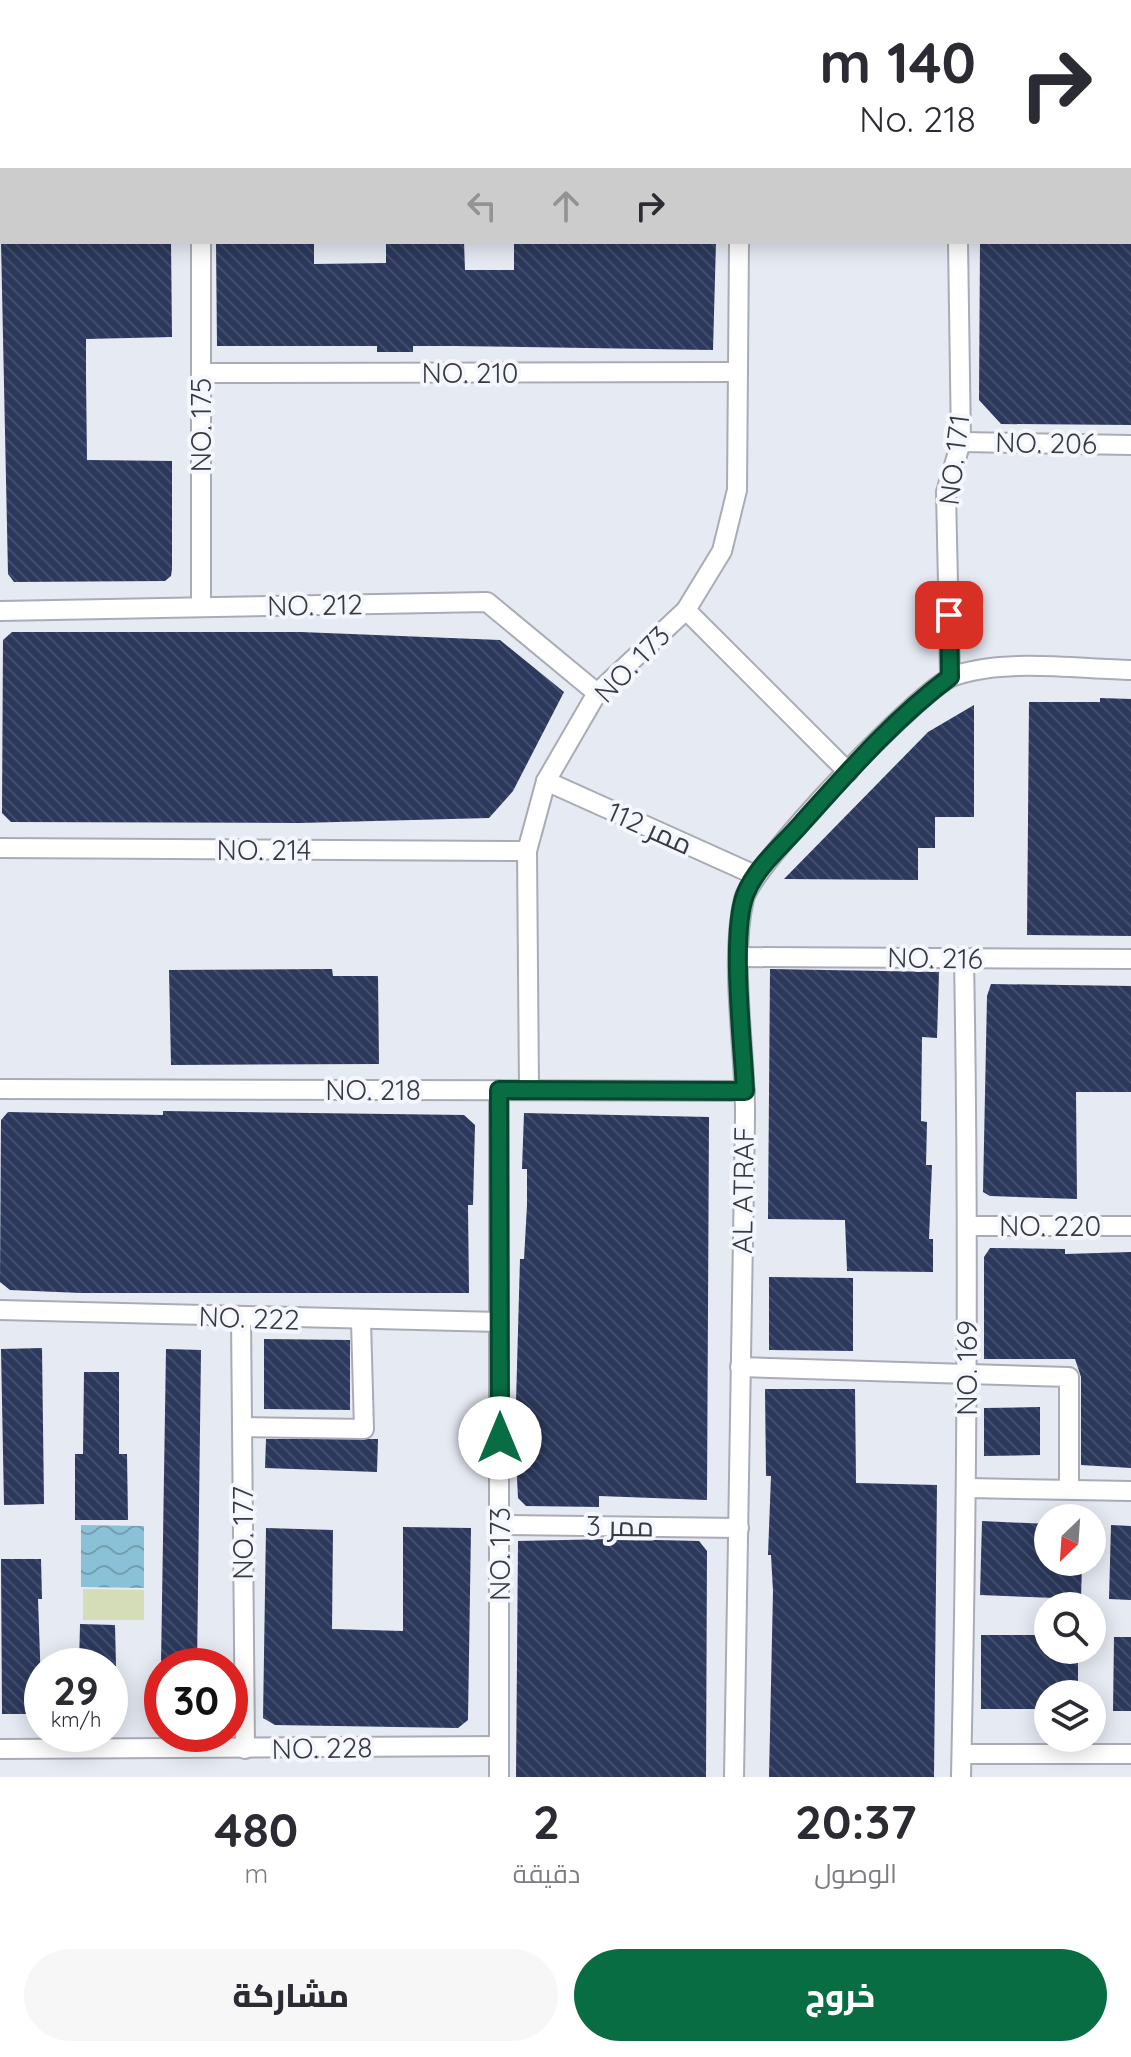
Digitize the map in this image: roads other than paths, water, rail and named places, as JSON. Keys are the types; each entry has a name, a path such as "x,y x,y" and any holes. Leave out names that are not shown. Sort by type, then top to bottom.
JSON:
{"street":[{"name":"NO. 175","path":"201,244 201,607"},
{"name":"NO. 173","path":"529,1089 527,851 546,781 597,693 686,610 722,551 737,490 739,244"},
{"name":"NO. 171","path":"950,677 946,492 961,442 958,244"},
{"name":"NO. 210","path":"201,373 738,372"},
{"name":"NO. 206","path":"961,442 1131,445"},
{"name":"NO. 212","path":"0,611 487,602 597,693"},
{"path":"686,610 848,772"},
{"name":"AL ATRAF","path":"734,1777 745,1091 739,957 744,898 755,875 848,772 915,703 950,677 987,668 1131,670"},
{"name":"ممر 112","path":"546,781 755,875"},
{"name":"NO. 214","path":"0,848 527,851"},
{"name":"NO. 216","path":"739,957 1131,959"},
{"name":"NO. 169","path":"961,1777 968,1488 965,1375 969,1226 964,959"},
{"name":"NO. 218","path":"0,1089 745,1091"},
{"name":"NO. 173","path":"499,1090 499,1777"},
{"name":"NO. 220","path":"969,1226 1131,1226"},
{"name":"NO. 222","path":"0,1310 499,1322"},
{"name":"NO. 177","path":"241,1317 244,1648"},
{"path":"242,1427 364,1429 361,1321"},
{"path":"740,1367 1069,1377 1069,1489"},
{"path":"968,1488 1131,1491"},
{"name":"ممر 3","path":"500,1525 739,1528"},
{"name":"NO. 228","path":"248,1749 499,1746"},
{"name":"NO. 228","path":"0,1749 144,1749"},
{"path":"962,1754 1131,1754"}],"water":[{"path":"81,1525 144,1526 144,1588 81,1587"}]}
